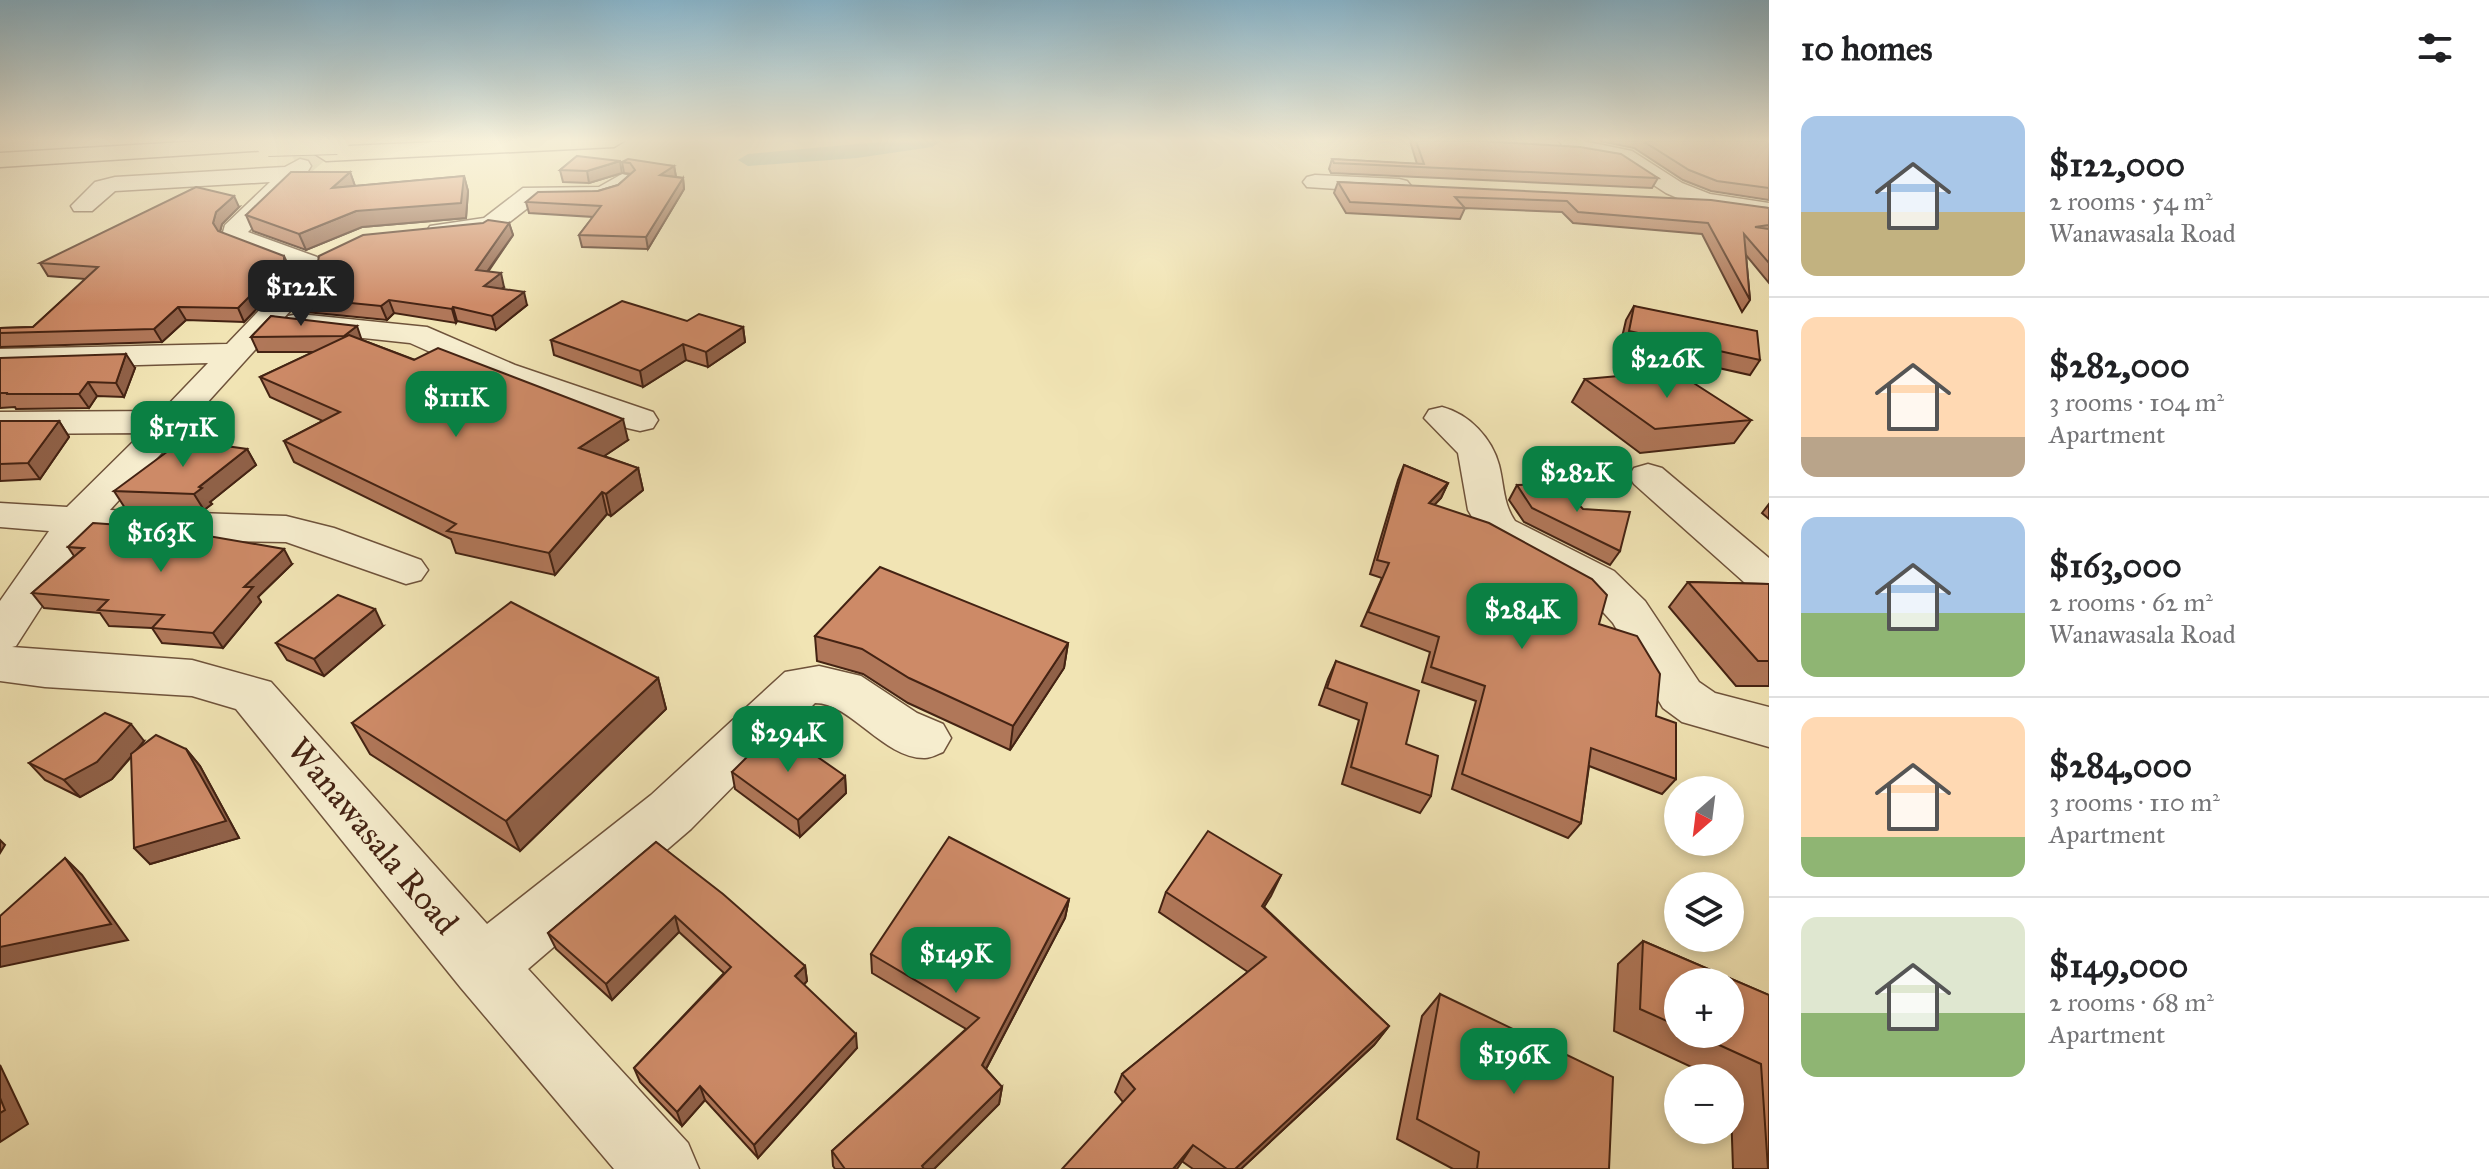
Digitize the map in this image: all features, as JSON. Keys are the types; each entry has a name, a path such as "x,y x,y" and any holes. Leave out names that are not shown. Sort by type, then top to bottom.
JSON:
{"street":[{"path":"83,206 94,196"},
{"path":"0,634 75,522 306,278 317,258 235,236 234,231 273,196"},
{"path":"418,232 477,228 493,223 529,196"},
{"path":"1692,196 1705,201"},
{"path":"1642,198 1705,201 1769,210"},
{"path":"271,317 292,323 416,334 503,372 640,420"},
{"path":"0,359 236,353"},
{"path":"1442,418 1470,441 1477,454 1483,502 1492,522 1500,530 1599,581 1629,612 1681,695 1700,708 1769,727"},
{"path":"0,423 172,422"},
{"path":"1648,476 1769,581"},
{"path":"0,515 165,527 286,529 319,537 406,570"},
{"name":"Wanawasala Road","path":"0,663 45,669 192,678 253,695 483,966 662,1169"},
{"path":"483,966 671,812 802,685 825,682 851,691 898,727 925,738"}],"building":[{"path":"178,196 234,196 216,212 213,223 218,231 284,256 284,262 238,308 178,307 154,329 0,333 0,328 33,327 98,267 40,263"},
{"path":"266,196 462,196 461,203 356,211 299,234 246,215"},
{"path":"534,196 672,196 646,237 579,235 601,206 526,202"},
{"path":"1346,196 1619,196 1711,200 1769,208 1769,225 1755,227 1769,229 1769,263 1744,234 1750,300 1708,223 1578,212 1567,201 1455,197 1465,208 1350,202"},
{"path":"488,220 509,223 476,270 501,273 484,286 524,292 492,316 453,307 389,300 381,306 290,297 317,267 319,256 363,235"},
{"path":"622,301 687,321 699,314 743,327 706,352 683,344 640,371 551,340"},
{"path":"1634,306 1757,331 1760,360 1629,331"},
{"path":"271,316 357,326 344,336 251,337"},
{"path":"349,335 414,360 438,348 623,419 579,448 638,468 606,494 602,492 549,553 447,531 456,524 284,441 340,412 260,377"},
{"path":"126,354 116,383 88,382 79,394 0,393 0,358"},
{"path":"1675,371 1751,420 1655,429 1585,379"},
{"path":"0,421 59,421 28,463 0,464"},
{"path":"183,440 247,449 194,494 114,491"},
{"path":"1404,465 1448,483 1429,503 1489,523 1592,579 1607,595 1599,624 1637,636 1660,674 1656,716 1676,723 1676,776 1668,776 1591,748 1581,823 1462,774 1485,686 1431,667 1439,637 1368,612 1389,563 1377,560"},
{"path":"1559,484 1583,509 1630,512 1620,551 1532,508 1517,485"},
{"path":"93,523 162,528 284,549 244,587 253,587 213,633 152,628 164,615 98,610 108,600 32,593 84,548 68,547"},
{"path":"880,567 1068,643 1013,726 909,678 862,649 815,636"},
{"path":"1688,582 1769,584 1769,661 1758,661"},
{"path":"338,595 375,609 314,659 276,643"},
{"path":"511,602 658,678 506,821 352,723"},
{"path":"1336,661 1419,691 1406,744 1438,756 1431,796 1351,767 1367,703 1327,688"},
{"path":"105,713 131,724 97,762 64,780 29,763"},
{"path":"776,728 845,776 798,820 732,772"},
{"path":"156,735 186,749 226,821 134,848 131,754"},
{"path":"1208,831 1281,875 1262,906 1389,1026 1235,1169 1227,1169 1193,1145 1173,1169 1062,1169 1135,1089 1122,1074 1266,957 1166,892"},
{"path":"949,837 1069,899 982,1065 1002,1087 922,1166 924,1169 845,1169 832,1151 979,1018 871,954"},
{"path":"656,842 723,894 805,966 795,976 856,1034 754,1145 700,1086 677,1112 634,1068 731,967 675,916 606,984 548,933"},
{"path":"65,858 111,924 0,947 0,916"},
{"path":"1643,941 1706,968 1664,968 1664,1020 1640,1009"},
{"path":"1744,984 1769,995 1769,1169 1768,1169 1761,1064 1726,1048 1744,1048"},
{"path":"1440,994 1613,1077 1609,1169 1477,1169 1479,1152 1417,1119"}]}
